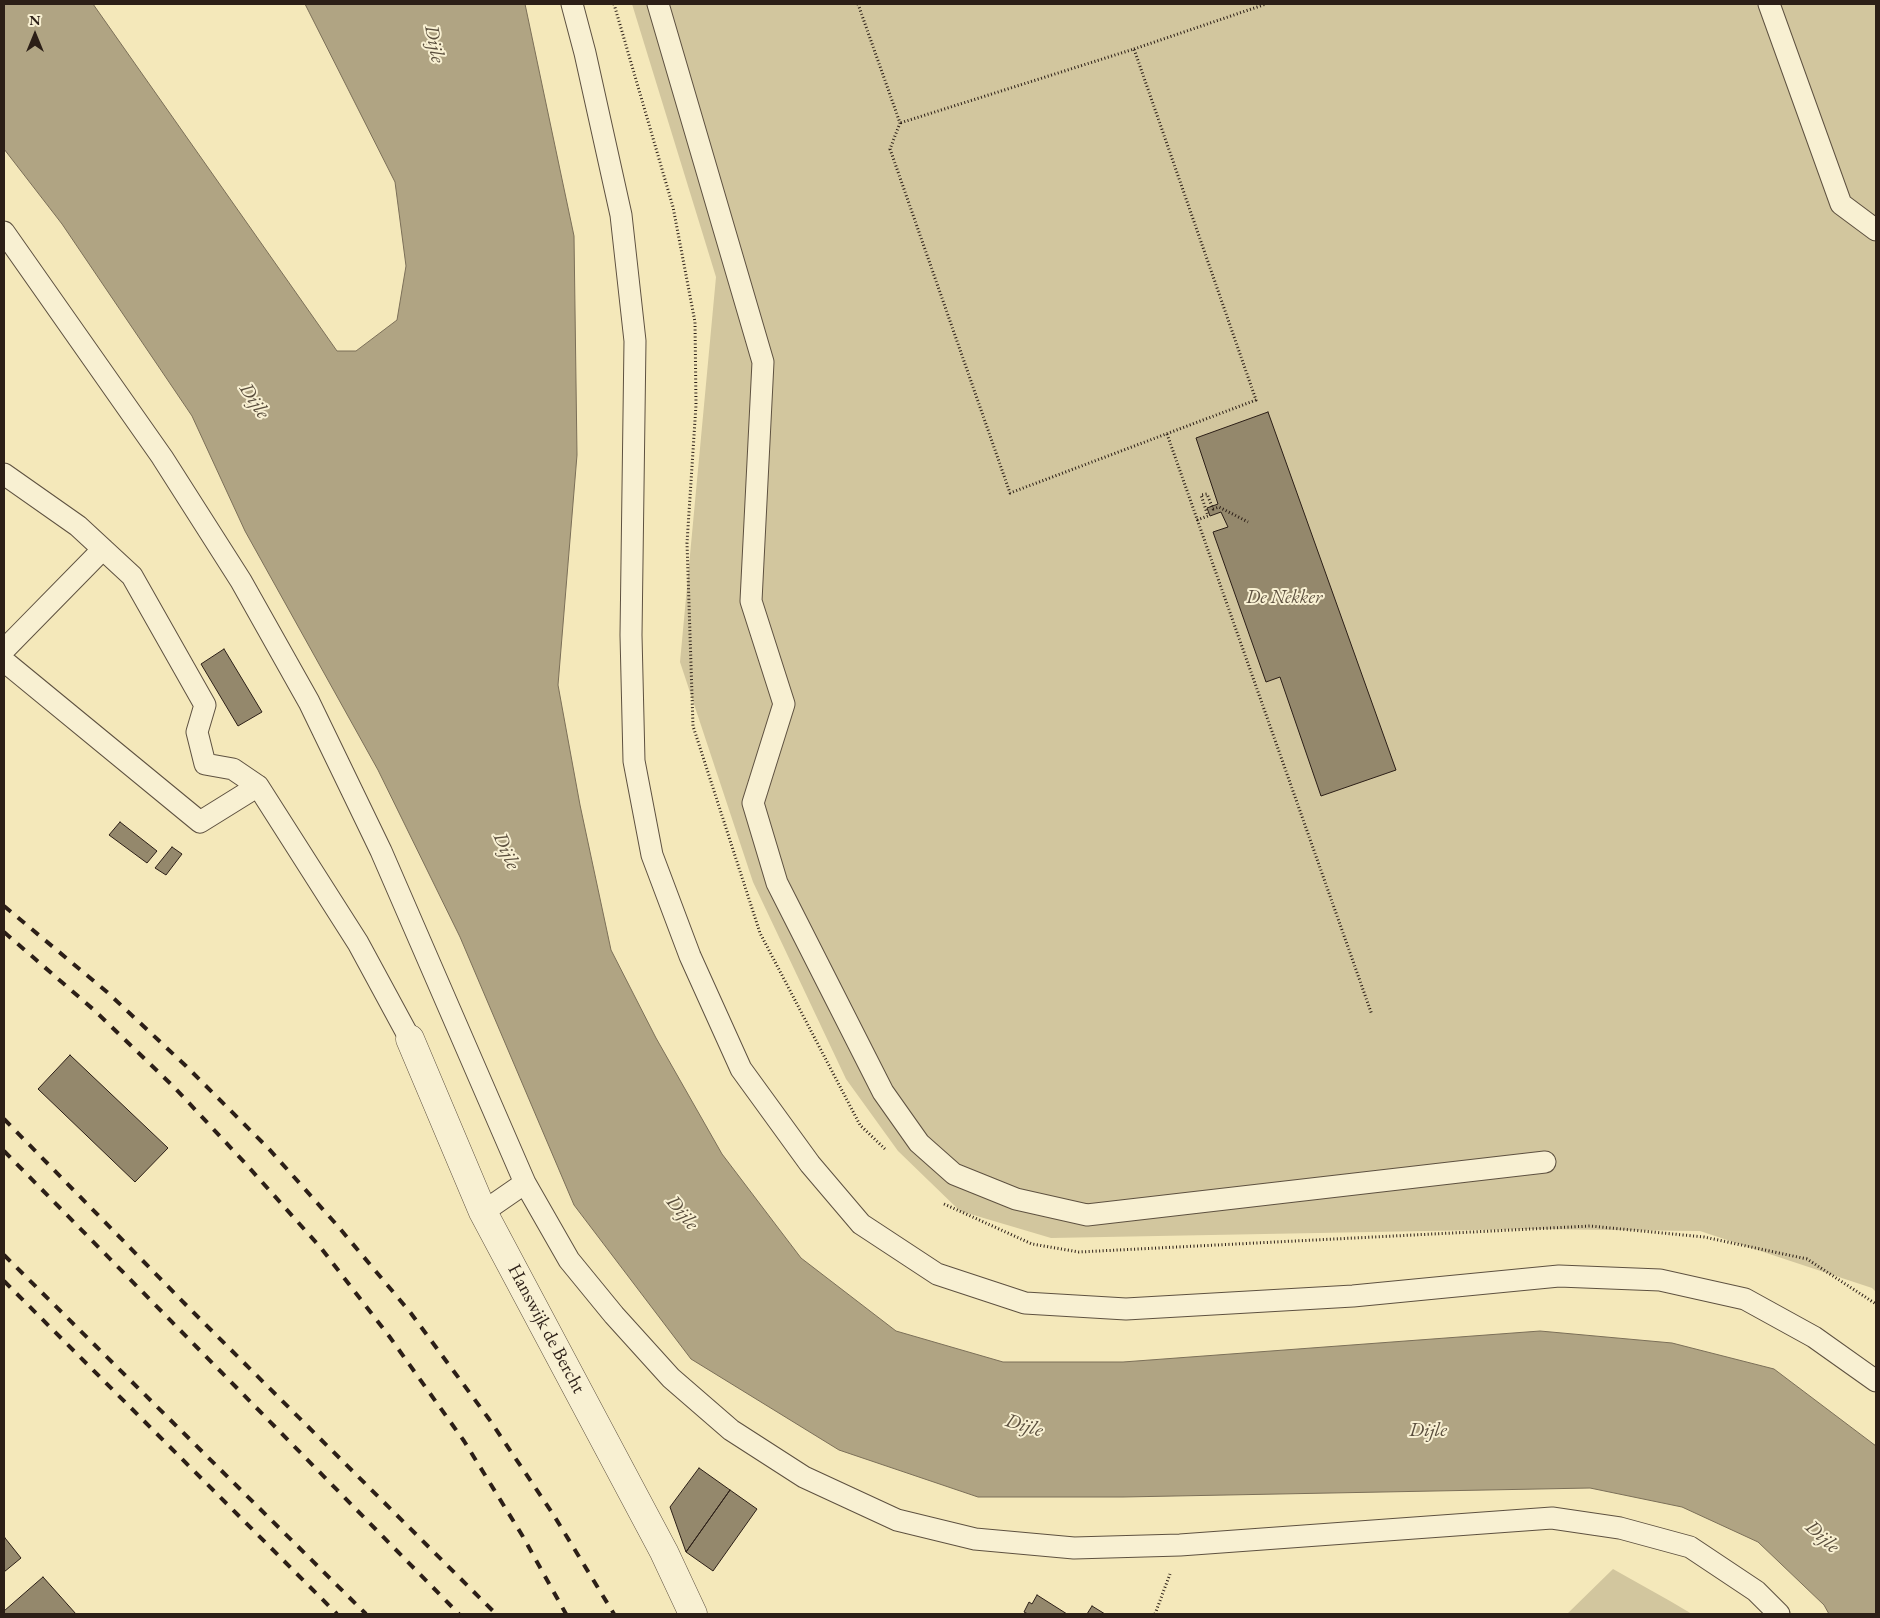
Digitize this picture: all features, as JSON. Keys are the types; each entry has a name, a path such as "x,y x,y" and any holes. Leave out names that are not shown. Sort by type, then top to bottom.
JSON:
{"street":[{"name":"Hanswijk de Bercht","path":"410,1039 483,1212 664,1552 692,1614"}],"lane":[{"path":"572,4 585,53 621,216 635,341 631,635 634,761 652,855 690,956 741,1069 810,1164 861,1224 937,1274 1025,1303 1126,1309 1354,1296 1559,1276 1660,1280 1745,1299 1814,1337 1876,1381"},
{"path":"658,4 763,362 750,601 784,704 753,803 777,883 883,1092 919,1143 954,1174 1016,1199 1087,1215 1545,1162"},
{"path":"1769,4 1841,204 1876,230"},
{"path":"4,232 162,457 241,581 310,702 381,851 525,1183 569,1260 614,1315 672,1378 731,1430 804,1477 897,1520 975,1539 1074,1548 1180,1545 1552,1518 1620,1528 1690,1547 1756,1591 1780,1614"},
{"path":"4,474 78,526 132,576 205,705 197,732 205,764 233,769 258,786 358,943 410,1039"},
{"path":"4,650 104,549"},
{"path":"4,661 200,822 258,786"},
{"path":"483,1212 525,1183"}],"path":[{"path":"614,4 673,207 695,322 696,405 687,543 693,726 760,934 860,1125 888,1152"},
{"path":"858,4 900,123 890,149 1010,493 1256,400 1134,49"},
{"path":"900,123 1134,49 1266,4"},
{"path":"1167,434 1372,1014"},
{"path":"1197,520 1208,516 1201,495 1207,494 1213,509 1219,507 1248,522"},
{"path":"937,1198 944,1204 1032,1244 1079,1252 1590,1226 1704,1237 1807,1260 1876,1304"},
{"path":"1155,1614 1180,1545"}],"green space":[{"name":"De Nekker","path":"632,4 1876,4 1876,1292 1872,1288 1700,1231 1531,1229 1051,1238 960,1211 898,1151 846,1079 753,882 680,662 716,277"},
{"path":"1613,1569 1670,1601 1692,1614 1567,1614"}],"water":[{"name":"Dijle","path":"4,4 93,4 337,351 356,351 397,320 406,266 395,182 305,4 525,4 574,236 577,455 558,685 580,805 611,950 656,1038 722,1154 801,1258 896,1331 1003,1362 1123,1362 1540,1331 1672,1343 1774,1369 1876,1446 1876,1614 1829,1614 1824,1605 1758,1542 1682,1507 1590,1488 1123,1497 978,1497 839,1450 691,1359 574,1205 460,937 378,770 245,531 192,416 62,224 4,149"}],"building":[{"path":"1268,412 1396,770 1321,796 1280,677 1266,682 1213,532 1228,527 1221,512 1210,516 1207,508 1218,504 1196,438"},
{"path":"224,649 262,712 238,726 201,664"},
{"path":"120,822 157,851 147,863 109,835"},
{"path":"172,847 182,854 166,875 155,868"},
{"path":"70,1055 168,1148 135,1182 38,1089"},
{"path":"699,1468 730,1490 686,1552 670,1507"},
{"path":"730,1490 757,1509 713,1571 686,1552"},
{"path":"4,1539 21,1558 4,1572"},
{"path":"43,1577 76,1614 4,1614 4,1611"},
{"path":"1037,1595 1067,1614 1028,1614 1024,1612 1029,1602 1032,1604"},
{"path":"1092,1606 1105,1614 1087,1614"}],"railway":[{"path":"4,906 107,992 186,1066 269,1149 336,1224 410,1312 489,1419 553,1514 614,1614"},
{"path":"4,932 94,1010 174,1087 321,1248 389,1336 464,1441 522,1535 566,1614"},
{"path":"4,1119 191,1310 496,1614"},
{"path":"4,1151 459,1614"},
{"path":"4,1255 366,1614"},
{"path":"4,1281 337,1614"}]}
